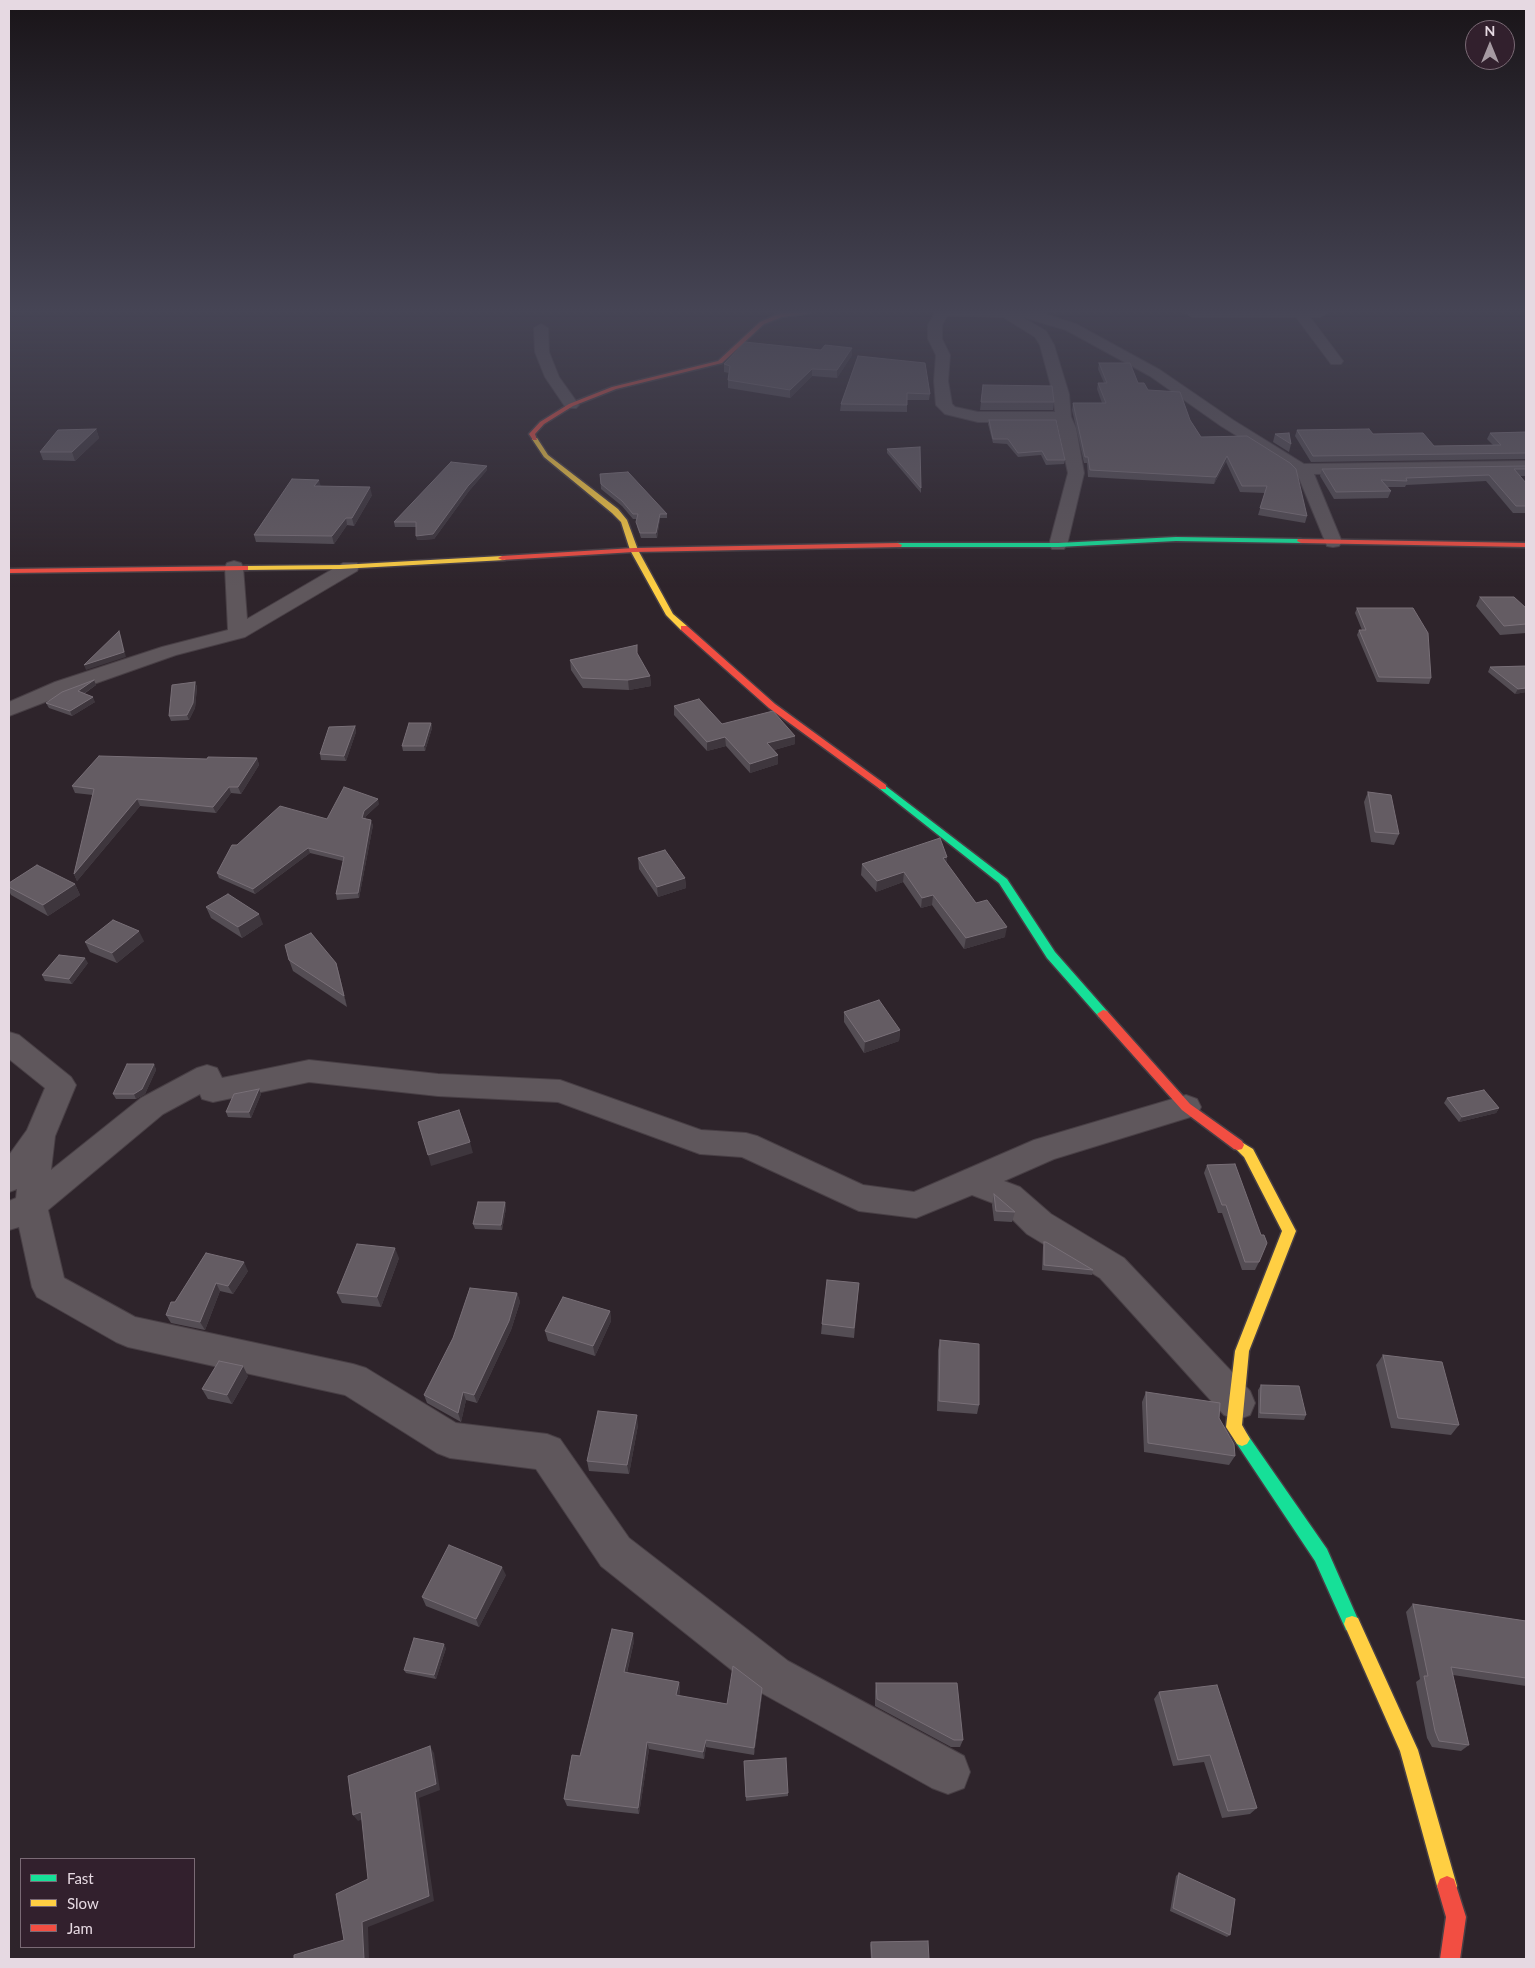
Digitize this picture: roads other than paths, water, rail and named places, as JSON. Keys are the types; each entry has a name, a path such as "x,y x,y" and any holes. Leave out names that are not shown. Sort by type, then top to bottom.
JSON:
{"street":[{"path":"571,405 542,422 532,434 546,456 615,511 624,522 634,550 670,615 772,706 925,818 1003,881 1051,955 1186,1107 1249,1153 1289,1231 1242,1351 1234,1427 1321,1555 1409,1750 1456,1917 1450,1959"},
{"path":"944,405 950,411 978,417 1063,418"},
{"path":"1058,545 1076,474 1068,428 1063,418 1061,405"},
{"path":"1201,405 1227,423 1295,464 1307,476 1333,542"},
{"path":"1300,469 1526,466"},
{"path":"9,571 350,566 634,550 914,545 1058,545 1176,539 1526,545"},
{"path":"9,710 64,687 169,651 238,633 350,566"},
{"path":"234,567 238,633"},
{"path":"9,1043 61,1085 16,1200 49,1286 128,1332 353,1380 450,1440 547,1452 615,1552 622,1558 773,1676 948,1772"},
{"path":"16,1200 152,1106 207,1076 213,1091 309,1071 438,1085 560,1091 700,1142 746,1145 859,1198 916,1205 973,1182 1045,1149 1186,1107"},
{"path":"973,1182 1009,1196 1039,1224 1112,1268 1237,1403"}]}
